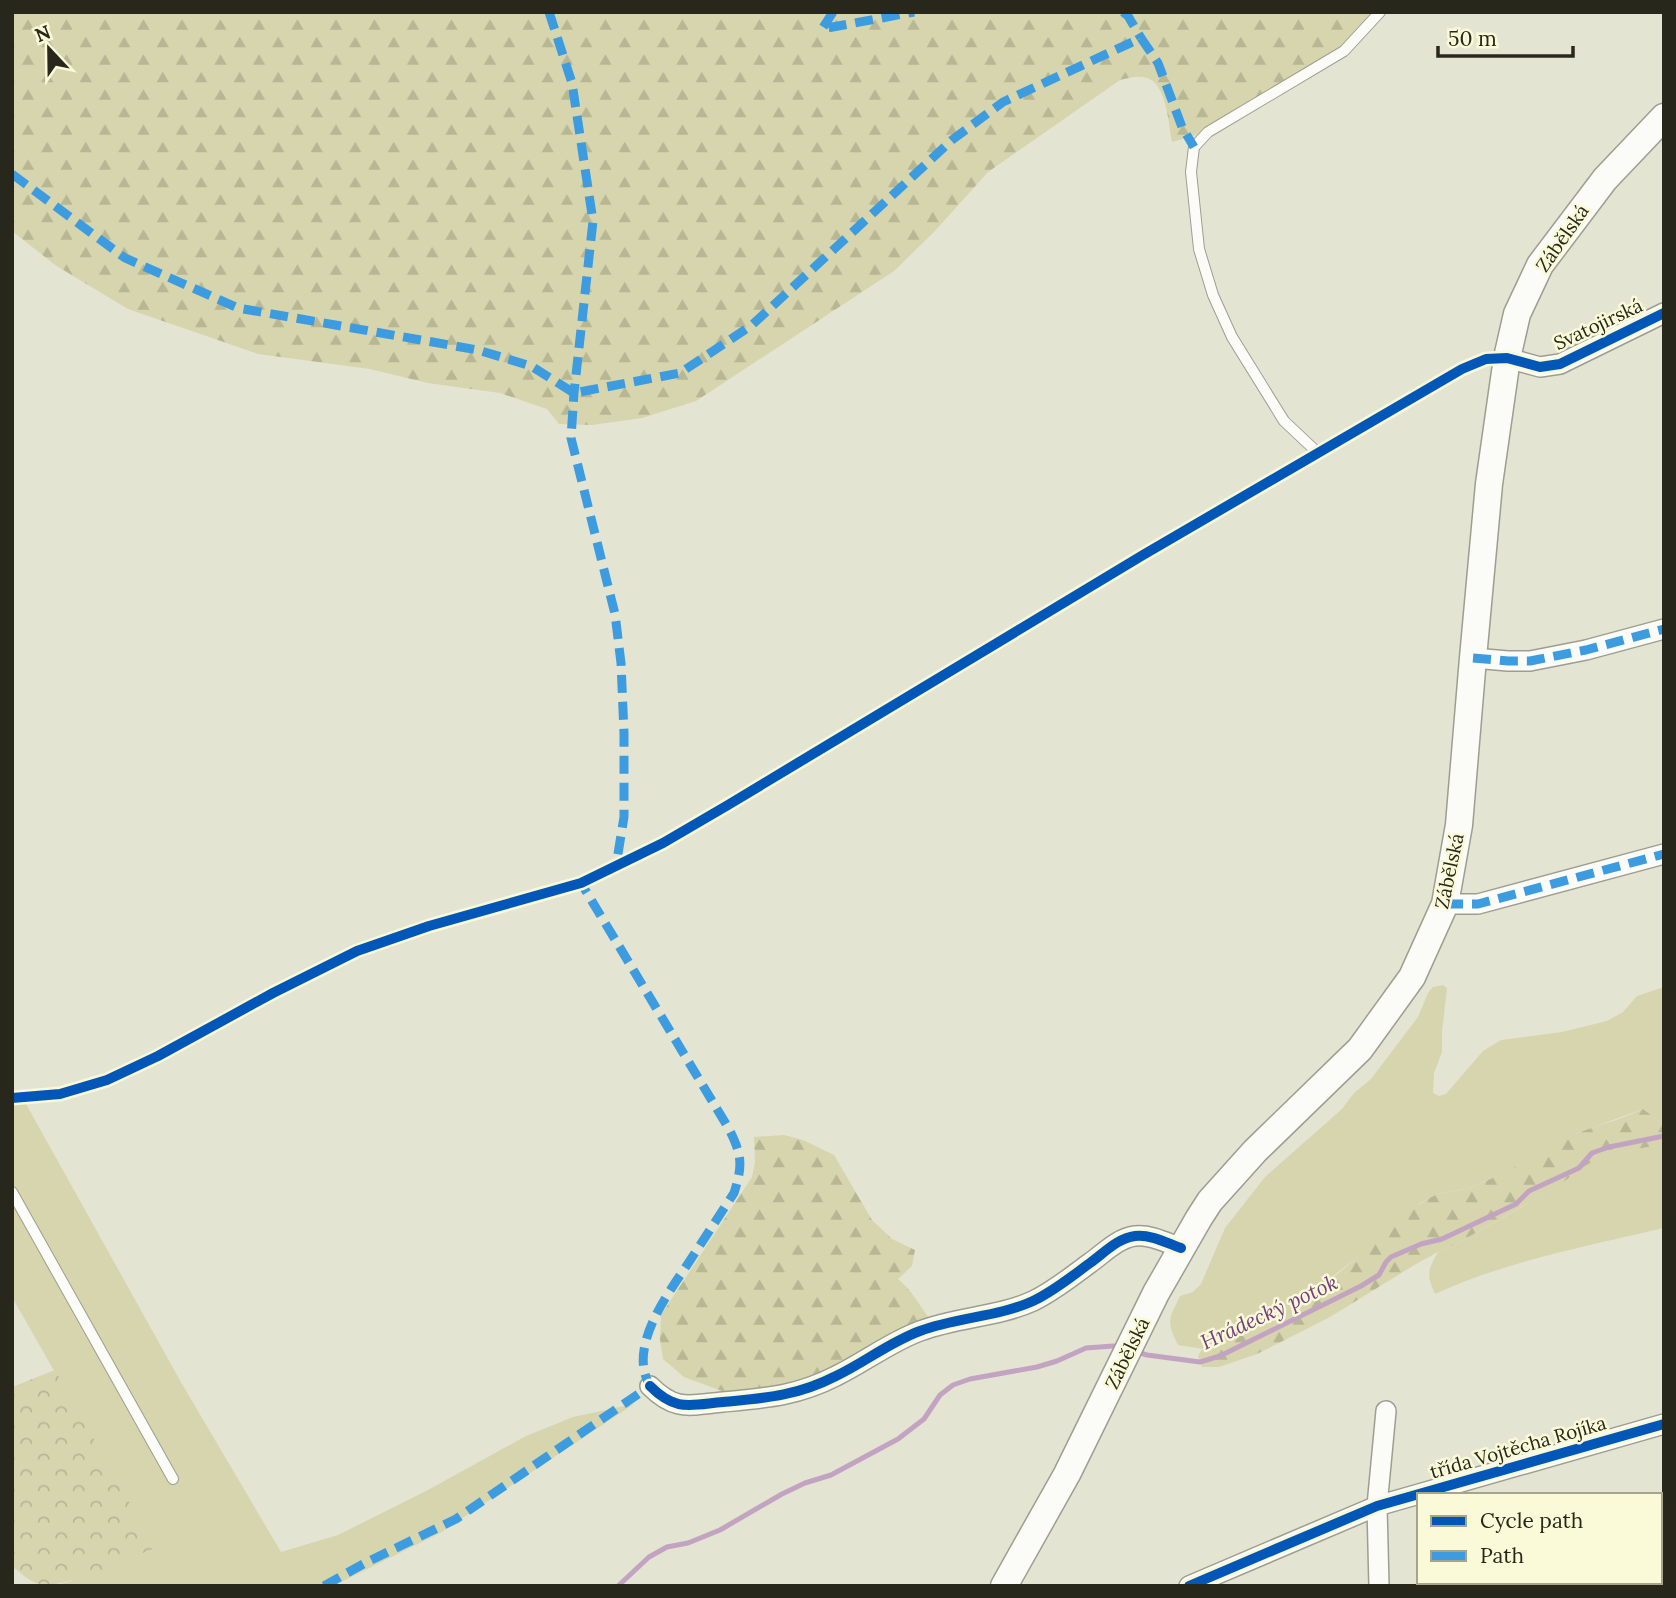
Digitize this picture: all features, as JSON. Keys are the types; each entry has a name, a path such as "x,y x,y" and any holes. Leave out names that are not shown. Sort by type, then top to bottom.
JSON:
{"main road":[{"name":"Zábělská","path":"1005,1586 1067,1474 1156,1293 1210,1201 1255,1151 1360,1049 1412,977 1446,904 1459,825 1489,484 1507,358 1517,314 1540,265 1605,179 1664,117"}],"street":[{"name":"Svatojirská","path":"1507,358 1540,367 1560,364 1664,313"},
{"path":"1473,658 1530,660 1586,650 1664,629"},
{"path":"1446,904 1478,904 1664,854"},
{"path":"650,1386 662,1398 679,1405 781,1396 809,1389 920,1331 1008,1310 1032,1301 1068,1279 1123,1238 1138,1235 1150,1237 1181,1248"},
{"path":"1379,1586 1377,1506 1386,1411"},
{"name":"třída Vojtěcha Rojíka","path":"1422,1493 1664,1424"},
{"name":"třída Vojtěcha Rojíka","path":"1189,1586 1377,1506 1417,1495"}],"lane":[{"path":"1319,454 1284,421 1232,337 1213,295 1199,249 1191,172 1194,147 1208,132 1344,51 1380,12"},
{"path":"12,1098 60,1094 107,1080 357,951 429,926 581,883 663,843 1143,555 1462,369 1486,359 1507,358"},
{"path":"12,1192 173,1479"}],"green space":[{"path":"12,12 1380,12 1344,51 1208,132 1172,142 1165,103 1157,85 1142,77 1120,80 988,172 934,232 894,271 696,401 642,418 592,425 559,424 547,409 500,393 428,383 370,369 258,354 128,309 55,265 12,231"},
{"path":"1443,985 1447,988 1442,1052 1434,1073 1433,1093 1439,1096 1446,1094 1483,1051 1501,1040 1562,1032 1607,1021 1623,1012 1637,996 1664,987 1664,1125 1643,1109 1575,1134 1500,1175 1466,1189 1440,1193 1420,1203 1351,1262 1304,1297 1273,1302 1252,1313 1219,1348 1210,1350 1178,1345 1170,1325 1173,1310 1180,1296 1193,1292 1201,1284 1225,1228 1265,1177 1342,1109 1354,1093 1371,1079 1418,1017 1428,993 1433,987"},
{"path":"26,1104 182,1384 281,1552 338,1535 428,1490 526,1436 573,1417 634,1404 440,1533 333,1586 52,1586 155,1548 12,1297 12,1105"},
{"path":"1643,1109 1664,1125 1664,1144 1605,1155 1558,1186 1416,1264 1330,1317 1257,1354 1219,1367 1202,1367 1198,1356 1203,1348 1221,1345 1265,1305 1296,1299 1316,1289 1407,1213 1428,1199 1483,1183 1573,1135"},
{"path":"784,1135 803,1140 834,1155 872,1220 892,1239 915,1250 912,1266 898,1279 930,1319 814,1379 774,1391 722,1391 684,1377 663,1359 661,1315 752,1177 755,1162 754,1137"},
{"path":"1664,1144 1664,1228 1519,1263 1435,1294 1429,1272 1438,1252 1558,1186 1605,1155"},
{"path":"55,1370 155,1548 97,1572 51,1585 32,1581 12,1566 12,1387"}],"waterway":[{"name":"Hrádecký potok","path":"1137,1352 1200,1362 1220,1356 1361,1286 1379,1275 1391,1257 1421,1244 1442,1239 1516,1204 1529,1191 1579,1168 1592,1153 1664,1136"},
{"name":"Hrádecký potok","path":"618,1586 649,1557 667,1547 688,1543 720,1530 782,1494 831,1475 898,1439 924,1419 940,1395 953,1385 970,1379 1037,1367 1086,1348 1121,1348"}],"marked path":[{"path":"549,12 572,83 593,221 571,438 615,614 621,663 624,817 616,866"},
{"path":"833,12 822,29 914,12"},
{"path":"1123,12 1141,38"},
{"path":"12,174 125,258 238,308 478,350 531,366 574,393 680,373 752,325 952,140 1003,102 1141,38 1158,63 1182,127 1194,147"},
{"path":"1473,658 1530,661 1586,650 1664,629"},
{"path":"1445,904 1478,904 1664,854"},
{"path":"324,1586 456,1519 650,1386 644,1371 643,1355 653,1321 734,1193 740,1160 729,1129 581,883"}],"cycle path":[{"path":"12,1098 60,1094 107,1080 357,951 429,926 581,883 663,843 1143,555 1462,369 1486,359 1507,358 1540,367 1560,364 1664,313"},
{"path":"650,1386 668,1400 684,1405 753,1399 794,1392 822,1383 920,1331 1033,1301 1063,1283 1111,1246 1129,1237 1147,1236 1181,1248"},
{"path":"1422,1493 1664,1424"},
{"path":"1189,1586 1377,1506 1417,1495"}]}
